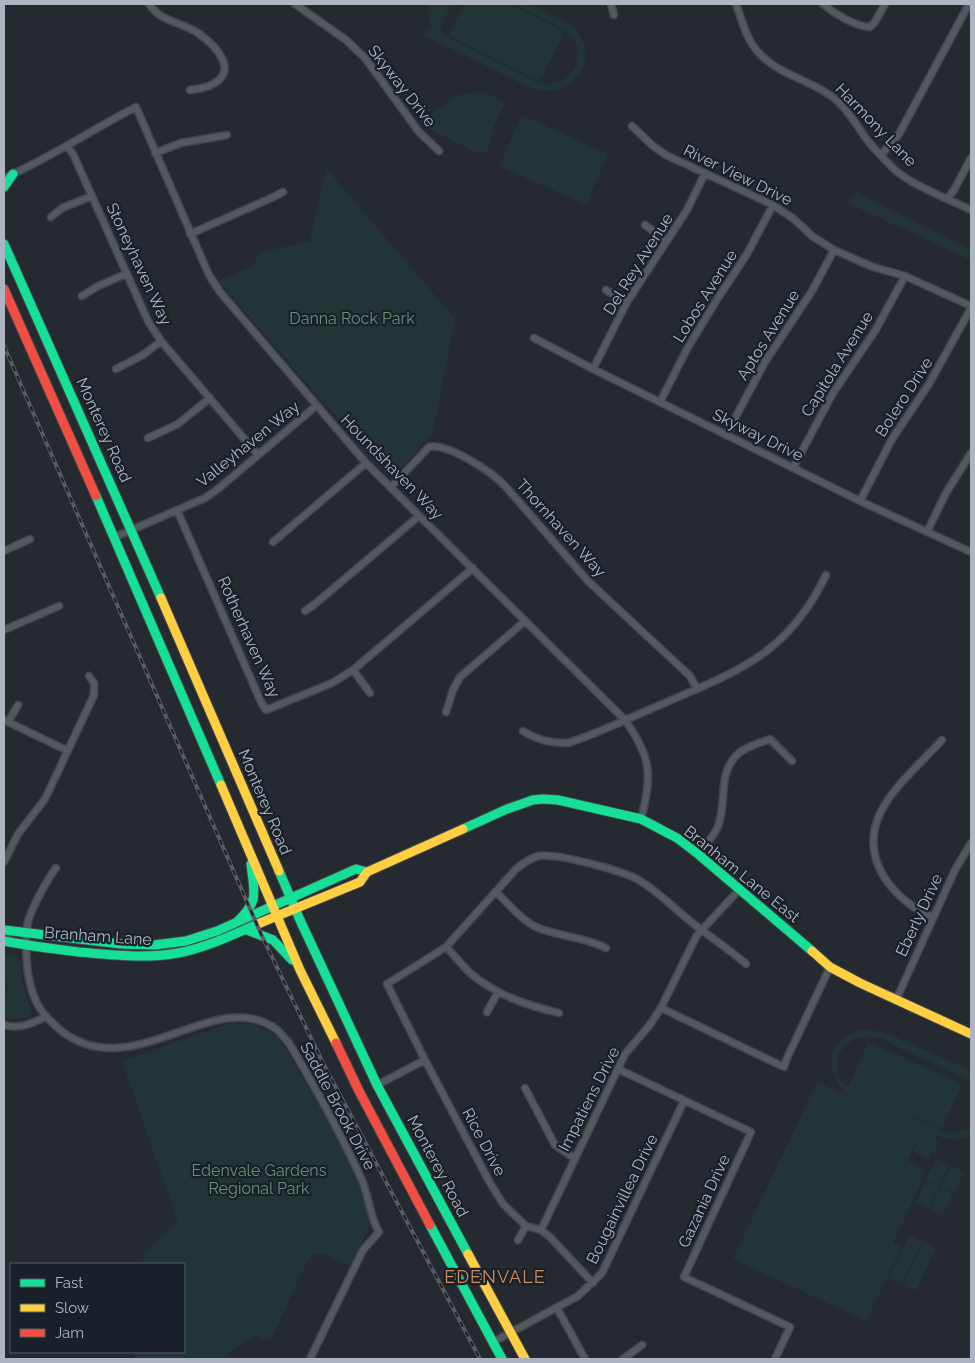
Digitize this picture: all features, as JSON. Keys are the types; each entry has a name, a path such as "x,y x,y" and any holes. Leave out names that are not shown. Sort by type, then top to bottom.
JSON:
{"main road":[{"path":"4,187 8,173"},
{"name":"Monterey Road","path":"4,244 132,529 290,898 377,1085 525,1359"},
{"name":"Monterey Road","path":"4,289 115,537 300,970 359,1091 502,1359"},
{"name":"Branham Lane East","path":"246,930 360,882 367,872 498,813 533,800 558,800 641,819 677,838 830,967 845,976 971,1034"},
{"path":"237,922 250,909 254,896 249,853"},
{"name":"Branham Lane East","path":"237,922 356,869 367,872"},
{"name":"Branham Lane","path":"4,930 112,943 154,945 186,940 217,931 237,922"},
{"path":"246,930 273,940 300,970"},
{"name":"Branham Lane","path":"4,941 27,946 121,956 152,956 179,953 246,930"}],"street":[{"path":"149,4 163,18 192,29 199,34 220,54 224,61 222,76 215,82 209,86 190,90"},
{"name":"Skyway Drive","path":"295,4 346,40 365,58 418,132 439,151"},
{"path":"611,4 614,15"},
{"name":"Harmony Lane","path":"736,4 748,36 757,51 770,63 819,88 835,99 849,113 867,140 896,170 913,182 971,210"},
{"path":"823,4 861,26 870,27 885,4"},
{"path":"881,155 899,134 969,4"},
{"name":"Houndshaven Way","path":"67,146 94,129 136,108 213,284 366,463 625,720 636,736 645,755 648,771 649,784 641,819"},
{"name":"River View Drive","path":"632,126 652,146 666,155 773,205 794,218 812,236 834,250 873,267 905,276 971,307"},
{"path":"155,153 182,143 227,135"},
{"path":"4,178 8,173 37,163 67,146"},
{"name":"Stoneyhaven Way","path":"67,146 73,154 148,321 161,340 258,455"},
{"path":"948,198 971,158"},
{"name":"Del Rey Avenue","path":"593,369 627,302 687,210 705,173"},
{"path":"190,234 282,192"},
{"path":"51,217 62,208 92,196"},
{"name":"Lobos Avenue","path":"660,402 687,349 747,254 773,205"},
{"path":"645,225 667,241"},
{"name":"Aptos Avenue","path":"726,435 765,362 812,291 834,250"},
{"path":"82,296 98,286 126,274"},
{"name":"Capitola Avenue","path":"793,468 833,393 875,331 905,276"},
{"path":"606,290 627,302"},
{"name":"Bolero Drive","path":"860,501 892,439 943,362 971,307"},
{"name":"Skyway Drive","path":"534,338 860,501 971,552"},
{"path":"116,369 143,355 161,340"},
{"path":"148,438 178,424 210,398"},
{"name":"Valleyhaven Way","path":"115,537 204,498 218,489 316,406"},
{"name":"Thornhaven Way","path":"391,487 429,447 435,446 472,462 493,475 505,486 588,581 690,676 697,689"},
{"path":"927,532 946,493 971,453"},
{"path":"273,542 366,463"},
{"name":"Rotherhaven Way","path":"177,510 266,710 332,683 353,670 472,568"},
{"path":"304,611 315,604 419,516"},
{"path":"4,551 30,539"},
{"path":"523,731 536,739 552,743 568,743 738,670 767,652 788,633 806,612 826,575"},
{"path":"4,630 59,606"},
{"path":"446,712 453,690 460,677 525,621"},
{"path":"353,670 370,693"},
{"path":"4,862 18,834 45,799 94,695 94,683 89,676"},
{"path":"18,705 6,721 68,751"},
{"path":"698,854 712,838 718,826 721,814 723,782 732,760 741,752 770,739 792,761"},
{"path":"933,917 915,908 899,895 888,882 879,868 873,849 872,837 880,813 889,798 913,768 942,740"},
{"name":"Eberly Drive","path":"896,1000 955,870 971,843"},
{"path":"559,1013 529,1006 498,992 470,972 446,947 516,869 527,860 540,856 554,856 618,871 636,878 746,964"},
{"name":"Saddle Brook Drive","path":"56,868 47,881 28,922 27,970 31,988 45,1017 66,1035 79,1042 101,1048 135,1046 218,1020 233,1018 261,1022 276,1030 289,1043 348,1150 363,1181 375,1225 379,1232 363,1250 310,1359"},
{"name":"Impatiens Drive","path":"540,1230 625,1054 662,1008 701,930 739,890"},
{"path":"496,892 521,917 534,926 594,941 606,948"},
{"name":"Rice Drive","path":"446,947 386,984 424,1060 503,1204 526,1226 540,1230 560,1246 593,1283"},
{"path":"662,1008 784,1068 830,967"},
{"path":"487,1012 498,992"},
{"path":"4,1025 11,1027 27,1026 45,1017"},
{"path":"377,1085 424,1060"},
{"name":"Gazania Drive","path":"618,1069 751,1132 684,1277 790,1327 775,1359"},
{"path":"525,1088 556,1145 574,1158"},
{"name":"Bougainvillea Drive","path":"493,1342 578,1296 602,1273 684,1100"},
{"path":"518,1240 526,1226"},
{"path":"557,1308 585,1359"},
{"path":"623,1359 642,1345"}],"green space":[{"path":"429,4 442,4 446,6 445,4 451,4 440,30 448,38 538,83 550,84 569,76 577,59 577,49 573,39 565,30 514,4 536,7 574,28 582,40 585,52 584,64 570,84 558,90 545,91 531,88 425,36 428,29 432,30 428,14"},
{"path":"464,4 508,4 563,31 561,35 563,36 542,77 538,81 449,36"},
{"path":"482,92 505,102 492,131 492,138 487,151 479,154 429,129 427,122 429,116 456,96"},
{"path":"522,115 608,154 586,205 499,166"},
{"name":"Danna Rock Park","path":"326,168 455,319 432,437 423,442 415,454 392,475 386,473 363,451 332,412 218,281 253,266 259,253 310,241"},
{"path":"856,192 971,250 971,260 847,203"},
{"path":"5,954 14,955 20,960 22,983 31,1009 31,1014 25,1018 4,1018 4,996 7,994 9,986 4,980"},
{"name":"Edenvale Gardens Regional Park","path":"230,1023 256,1025 278,1037 332,1124 357,1173 372,1221 350,1266 322,1253 312,1256 307,1261 272,1338 267,1341 256,1336 228,1353 225,1359 135,1359 134,1353 185,1353 185,1263 141,1263 147,1251 178,1222 122,1061"},
{"path":"867,1029 886,1033 968,1069 971,1071 971,1081 879,1038 867,1036 856,1038 847,1044 837,1061 840,1079 848,1087 868,1042 962,1084 942,1129 849,1089 946,1132 959,1132 971,1127 971,1135 962,1139 952,1140 934,1135 937,1142 936,1153 933,1152 929,1159 914,1152 917,1145 915,1144 904,1167 906,1169 909,1162 925,1169 921,1177 918,1176 923,1179 893,1243 902,1247 866,1321 733,1259 817,1082 848,1096 839,1086 831,1065 832,1055 836,1046 843,1038 853,1032"},
{"path":"936,1159 949,1165 939,1186 926,1180"},
{"path":"951,1166 964,1172 954,1193 941,1187"},
{"path":"926,1181 939,1187 929,1208 916,1202"},
{"path":"940,1188 953,1194 943,1215 930,1209"},
{"path":"909,1235 922,1241 902,1284 889,1278"},
{"path":"923,1242 936,1248 916,1291 903,1285"}],"railway":[{"path":"4,346 261,934 323,1063 480,1359"}],"traffic: fast":[{"path":"4,187 13,174"},
{"path":"4,244 161,598"},
{"path":"96,496 221,785"},
{"path":"463,829 507,809 533,800 543,799 558,800 641,819 677,838 698,854 812,951"},
{"path":"237,922 249,908 254,896 251,864"},
{"path":"4,930 121,944 154,945 186,941 217,931 356,869 367,872"},
{"path":"279,871 377,1085 468,1254"},
{"path":"4,941 79,952 153,956 199,948 260,923"},
{"path":"247,930 273,940 292,960"},
{"path":"430,1225 502,1359"}],"traffic: slow":[{"path":"161,598 279,871"},
{"path":"221,785 300,970 336,1043"},
{"path":"260,923 360,882 367,872 463,829"},
{"path":"812,951 830,967 860,983 971,1034"},
{"path":"468,1254 525,1359"}],"traffic: jam":[{"path":"4,289 96,496"},
{"path":"336,1043 359,1091 430,1225"}],"district":[{"name":"EDENVALE","path":"495,1276"}]}
